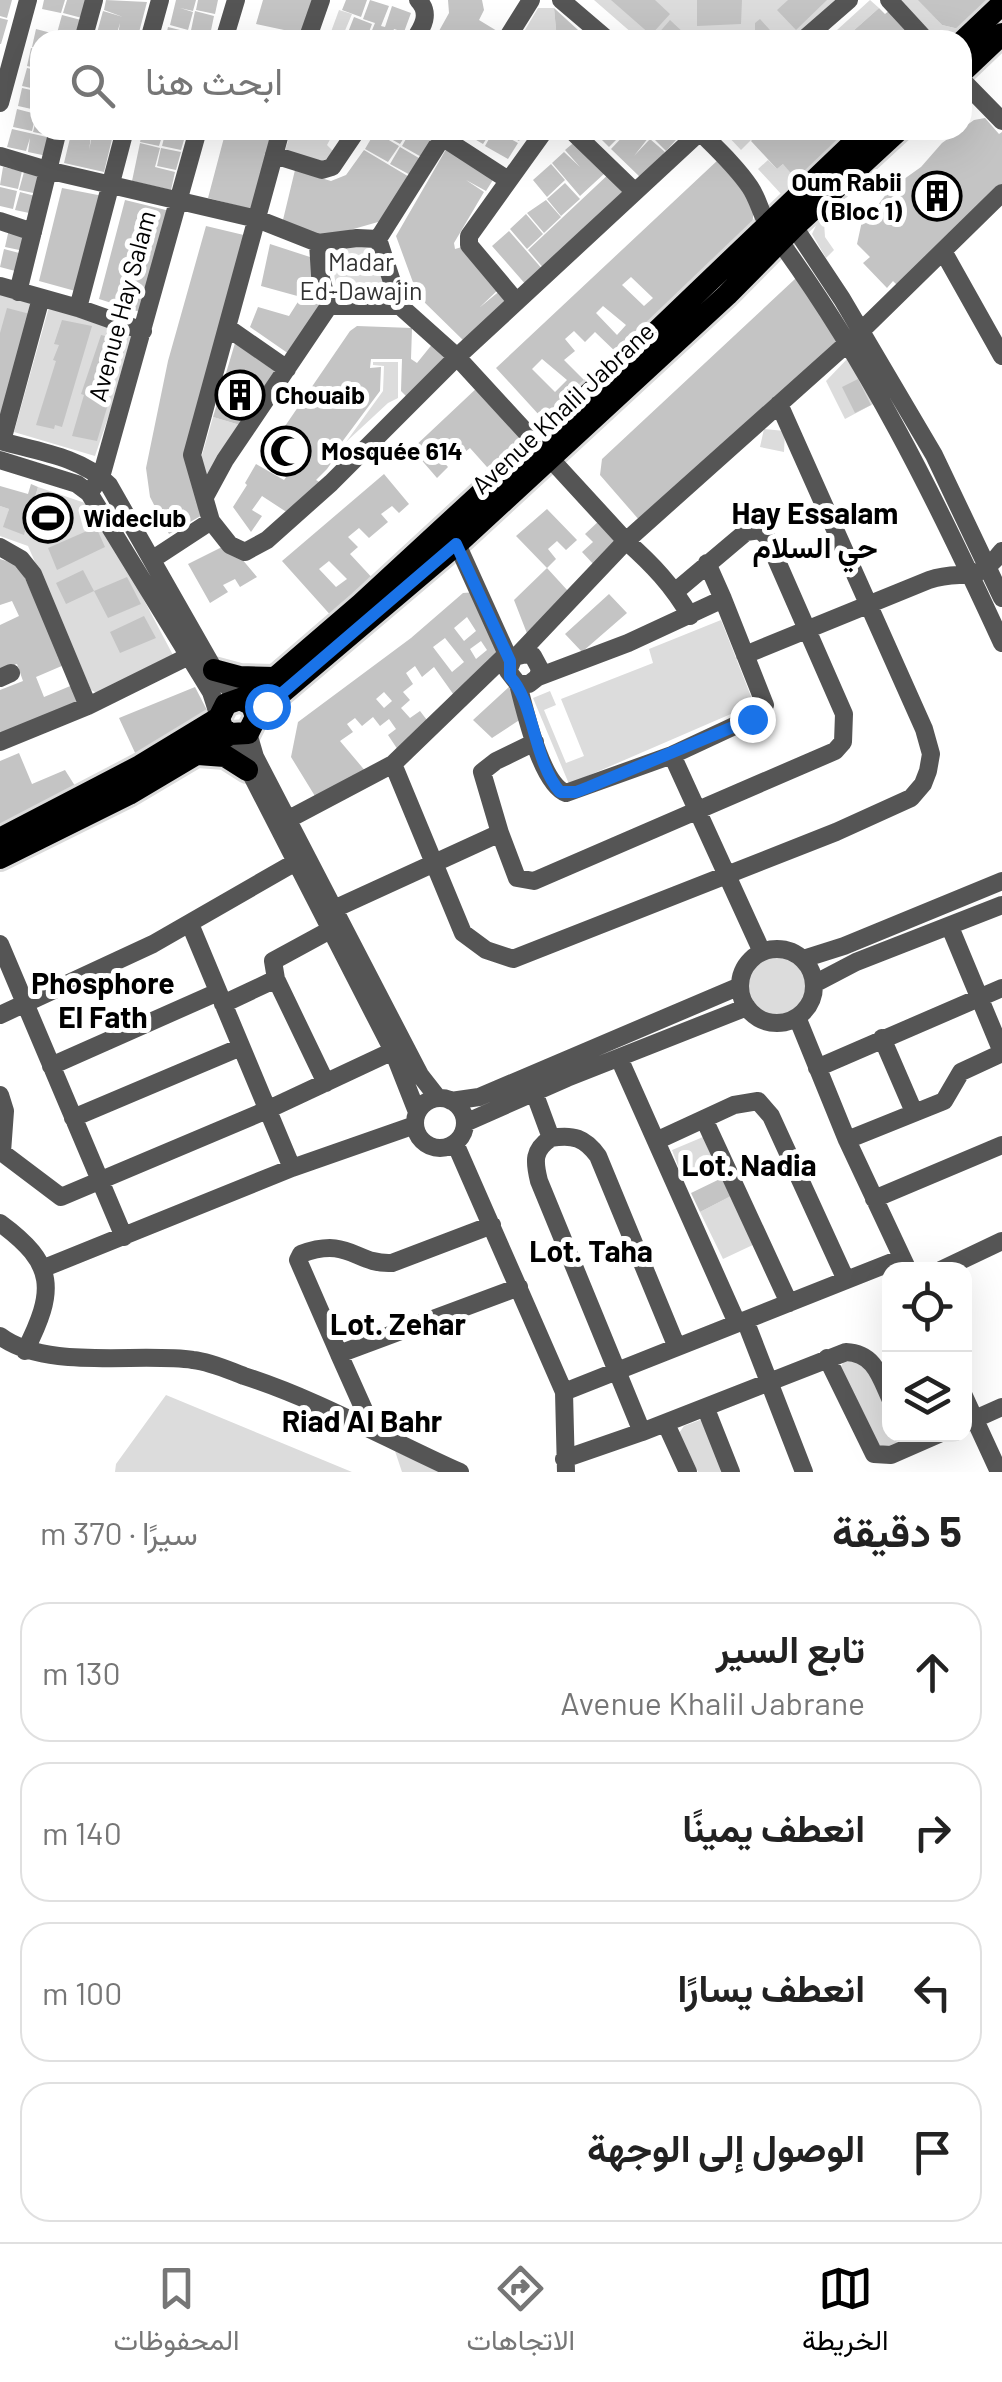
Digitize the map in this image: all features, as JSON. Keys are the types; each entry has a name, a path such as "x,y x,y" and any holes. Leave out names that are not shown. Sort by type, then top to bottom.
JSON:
{"main road":[{"path":"972,32 1002,4"},
{"path":"972,62 1002,34"},
{"name":"Avenue Khalil Jabrane","path":"0,858 129,794 198,754 275,678 728,295 777,220 857,140"},
{"name":"Avenue Khalil Jabrane","path":"777,220 885,140"},
{"name":"Avenue Khalil Jabrane","path":"0,840 236,719 456,544 544,450"},
{"path":"214,670 240,678 275,678"},
{"path":"198,754 226,756 247,770"}],"street":[{"path":"0,102 28,0"},
{"path":"86,30 94,0"},
{"path":"152,30 160,0"},
{"path":"227,30 236,0"},
{"path":"310,30 321,0"},
{"path":"418,0 426,15 421,30"},
{"path":"512,30 532,0"},
{"path":"561,0 596,30"},
{"path":"814,30 849,0"},
{"path":"889,0 917,30"},
{"path":"972,90 1002,121"},
{"path":"55,140 33,232 9,289 143,331"},
{"path":"78,308 122,140"},
{"name":"Avenue Hay Salam","path":"90,493 101,477 195,140"},
{"path":"278,140 192,455 211,520 237,550 245,552 267,540 391,426 516,301 690,140"},
{"path":"274,155 322,170 332,167 350,140"},
{"path":"435,140 378,238 400,306 458,357 676,591 690,616"},
{"path":"451,140 508,180"},
{"path":"516,301 468,245 469,236 538,140"},
{"path":"582,140 634,191"},
{"path":"708,140 777,220 854,336 918,466 971,552 1002,642"},
{"path":"0,156 256,219 318,243 378,238"},
{"path":"289,819 393,764 512,656 626,541 854,336 1002,194"},
{"path":"0,221 33,232"},
{"path":"206,495 329,306 320,275 318,243"},
{"path":"943,252 1002,356"},
{"path":"1,447 41,298"},
{"path":"329,306 400,306"},
{"path":"228,328 287,369"},
{"path":"393,764 463,932 486,950 513,959 887,811 911,798 923,784 931,754 924,729 778,404"},
{"path":"1,447 67,460 101,477 153,559 225,688 236,719 289,819 301,858 330,930 393,1052 416,1118 418,1136 428,1145 440,1148 455,1143 462,1136 465,1123 461,1110 420,1076 334,909 301,858 247,770 236,719 211,692 90,493 1,447"},
{"path":"153,559 211,520"},
{"path":"535,742 496,760 482,772 517,878 534,880 813,763 843,742 844,714 760,530 746,532 676,591"},
{"path":"456,544 512,656 510,677 518,684 535,742 555,786 566,793 672,755 760,714 765,705 763,696 707,562"},
{"path":"0,547 21,559 33,574 88,706"},
{"path":"946,574 971,552 1002,550"},
{"path":"745,655 946,574 980,572 1002,550"},
{"path":"980,572 1002,598"},
{"path":"518,684 529,684 723,599"},
{"path":"0,742 88,706 189,656"},
{"path":"512,656 533,656 540,669 538,677"},
{"path":"672,755 762,952"},
{"path":"334,909 500,833"},
{"path":"0,1015 190,924 301,858"},
{"path":"803,959 1002,881"},
{"path":"814,984 856,962 1002,905"},
{"path":"190,924 292,1168"},
{"path":"848,1140 944,1101 961,1072 1002,1052 950,926"},
{"path":"326,1083 276,979 272,962 330,930"},
{"path":"0,944 124,1236"},
{"path":"784,949 803,959 811,970 813,997 797,1018 772,1023 747,1007 740,986 746,966 762,952 784,949"},
{"path":"52,1066 276,979"},
{"path":"44,1268 416,1118 426,1102 479,1097 740,986"},
{"path":"817,1068 1002,988"},
{"path":"465,1123 747,1007"},
{"path":"797,1018 904,1262"},
{"path":"882,1038 914,1112"},
{"path":"73,1118 241,1046"},
{"path":"0,1096 5,1111 1,1152 62,1197 393,1052"},
{"path":"620,1058 768,1380 804,1472"},
{"path":"534,1092 551,1138"},
{"path":"656,1140 749,1101 758,1101 766,1107 846,1280"},
{"path":"704,1119 788,1303"},
{"path":"642,1432 539,1181 536,1155 551,1138 578,1136 598,1156 676,1346"},
{"path":"455,1143 564,1392 565,1466 768,1380 846,1352 859,1352 867,1357 882,1381"},
{"path":"874,1199 1002,1146"},
{"path":"0,1223 26,1242 44,1268 46,1294 25,1351"},
{"path":"373,1430 298,1260 300,1254 336,1247 384,1263 392,1262 492,1225"},
{"path":"959,1262 1002,1241"},
{"path":"564,1392 846,1280 882,1270"},
{"path":"339,1354 519,1288"},
{"path":"0,1336 25,1351 105,1360 192,1360 272,1385 460,1472"},
{"path":"827,1358 874,1454 891,1455 906,1442"},
{"path":"972,1421 1002,1408"},
{"path":"706,1409 731,1472"},
{"path":"666,1424 688,1472"},
{"path":"972,1425 1000,1472"}],"green space":[{"path":"594,0 836,0 802,30 628,30"},
{"path":"870,0 879,8 854,30 837,30"},
{"path":"899,0 919,0 942,25 963,30 929,30"},
{"path":"538,8 554,8 556,30 525,30"},
{"path":"339,10 352,14 345,30 332,30"},
{"path":"288,140 330,140 327,145 334,152 318,161 284,154"},
{"path":"732,140 751,140 741,150"},
{"path":"768,160 777,169 783,164 810,177 786,196 782,195 758,169"},
{"path":"820,217 825,237 834,250 826,258 812,234"},
{"name":"Madar Ed-Dawajin","path":"375,240 393,302 339,303 330,251"},
{"path":"0,292 36,302 0,431"},
{"path":"49,307 137,333 95,456 14,432"},
{"path":"849,357 875,403 845,419 826,381"},
{"path":"373,362 398,362 398,398 346,442 383,391 384,366"},
{"path":"213,417 240,425 208,480 200,462"},
{"path":"764,429 785,431 784,452 760,447"},
{"path":"38,487 88,504 116,547 174,657 99,694 91,690 28,546 0,536 0,506 9,509 4,527 24,534"},
{"path":"721,620 754,704 569,784 533,698 550,691 556,705 544,710 566,763 584,756 561,699 653,663 649,649"},
{"path":"777,957 798,965 806,986 798,1007 777,1015 756,1007 748,986 756,965"},
{"path":"703,1137 715,1165 683,1179 672,1150"},
{"path":"733,1195 757,1243 723,1259 700,1212"},
{"path":"847,1356 876,1378 882,1387 882,1442 900,1442 899,1446 882,1450 840,1368"},
{"path":"166,1395 352,1472 115,1472 116,1464"},
{"path":"700,1420 706,1422 727,1472 698,1472 679,1433 684,1426"},
{"path":"395,1451 440,1472 402,1472"}],"building":[{"path":"0,0 12,0 7,18 0,16"},
{"path":"44,0 65,0 61,13 42,9"},
{"path":"67,0 87,0 82,18 63,13"},
{"path":"106,0 147,2 140,30 119,30 120,23 118,30 98,30 103,11 123,17 104,10"},
{"path":"176,0 196,0 193,11 180,8 193,12 188,30 170,25"},
{"path":"198,0 218,0 215,14 196,10"},
{"path":"263,0 318,0 307,30 256,24"},
{"path":"346,0 367,0 361,17 342,10"},
{"path":"370,0 389,6 381,26 385,27 392,6 411,13 405,30 372,30 375,23 363,19"},
{"path":"448,0 482,0 484,10 479,20 495,30 440,30 449,13"},
{"path":"611,0 655,0 670,14 656,30 645,30"},
{"path":"697,0 742,0 741,24 697,26"},
{"path":"788,0 827,0 796,30 777,10"},
{"path":"918,0 999,0 963,30 942,25"},
{"path":"554,8 578,30 556,30"},
{"path":"879,8 885,14 891,9 910,30 854,30"},
{"path":"195,11 214,16 211,30 191,30"},
{"path":"62,15 81,20 78,30 58,30"},
{"path":"354,17 372,24 370,30 349,30"},
{"path":"0,18 8,20 1,44 0,44"},
{"path":"760,19 770,30 755,30"},
{"path":"670,20 681,30 661,30"},
{"path":"27,68 30,69 30,88 22,86"},
{"path":"22,88 30,90 30,109 18,106"},
{"path":"17,109 30,112 30,131 13,127"},
{"name":"Oum Rabii (Bloc 1)","path":"985,118 999,134 1002,132 1002,185 897,285 893,281 887,288 863,263 870,257 857,244 862,221 890,189 921,167 942,143 972,140 974,120"},
{"path":"12,129 30,133 26,151 7,147"},
{"path":"30,138 51,140 47,156 28,152"},
{"path":"70,140 90,140 89,150 91,140 112,140 104,172 64,163"},
{"path":"140,140 161,140 159,146"},
{"path":"164,140 184,140 181,150 162,146"},
{"path":"223,140 272,140 254,210 208,198"},
{"path":"370,140 389,140 399,146 388,162 365,149"},
{"path":"405,140 435,143 425,159 402,146"},
{"path":"488,140 518,143 508,159 485,146"},
{"path":"579,140 606,172 580,196 552,163 564,152 580,167 565,150"},
{"path":"620,140 647,140 634,156 651,140 665,152 641,178 611,149"},
{"path":"655,140 676,140 666,151"},
{"path":"849,140 810,177 796,179 783,164 777,169 751,141"},
{"path":"140,143 160,148 155,167 175,172 171,190 132,181"},
{"path":"448,146 496,175 486,191 466,180 484,192 454,243 455,249 462,247 501,287 479,308 502,289 512,300 467,344 418,296 396,236"},
{"path":"400,147 424,161 414,177 390,164"},
{"path":"161,148 181,152 176,170 157,166"},
{"path":"364,150 411,178 385,220 322,238 282,224 295,170 331,181 346,175"},
{"path":"719,159 754,204 752,230 620,356 595,332 585,342 574,331 565,339 575,351 564,360 591,387 557,414 540,416 496,368","holes":["631,277 653,298 644,306 622,285","603,306 626,325 617,335 596,313","542,359 567,380 555,392 532,369"]},
{"path":"551,164 565,180 547,197 533,180"},
{"path":"3,167 22,171 18,189 0,185"},
{"path":"612,171 629,191 545,270 528,250"},
{"path":"24,172 43,176 38,194 19,190"},
{"path":"565,183 580,199 561,216 547,199"},
{"path":"0,187 17,191 13,209 0,206"},
{"path":"62,188 103,196 79,292 39,281"},
{"path":"20,192 39,197 34,214 15,210"},
{"path":"125,200 170,211 143,313 99,299"},
{"path":"546,200 561,217 544,233 527,213"},
{"path":"526,214 543,234 527,249 510,229"},
{"path":"206,226 248,236 188,457 206,513 169,534 150,497 146,468 168,361"},
{"path":"9,229 28,234 24,251 5,247"},
{"path":"509,231 544,271 527,286 492,246"},
{"path":"270,244 310,257 323,305 289,354 250,327 258,307 289,316 301,297 261,286"},
{"path":"4,249 23,254 19,272 0,267"},
{"path":"795,279 801,279 841,338 640,521 600,475 602,459"},
{"path":"7,308 30,314 4,415 0,414 0,333"},
{"path":"62,320 92,326 62,427 55,425 54,429 36,425 56,361 53,360 59,345 54,344"},
{"path":"357,326 412,328 411,359 417,363 434,342 450,357 410,400 401,391 402,359 371,359 370,368 381,367 380,391 316,480 321,483 288,513 262,496 252,510 262,516 251,532 233,507 245,483 256,464 284,480 294,467 268,451"},
{"path":"101,335 117,339 122,344 120,348 125,349 105,401 109,401 97,441 72,436"},
{"name":"Chouaib","path":"235,343 277,373 240,425 213,417"},
{"path":"858,379 871,405 855,413 842,387"},
{"path":"479,386 522,430 523,446 495,476 470,448 460,456 451,447 440,458 448,467 437,478 412,449"},
{"path":"384,474 409,504 399,513 392,506 381,514 388,522 369,538 359,528 348,537 358,547 350,554 376,582 334,619 282,561","holes":["329,561 347,579 336,587 319,569"]},
{"path":"31,484 38,487 24,535 3,527 9,509 0,506 0,486 28,494"},
{"path":"547,509 577,540 566,550 557,541 548,549 556,559 547,568 516,536"},
{"path":"600,520 619,541 596,567 582,552 593,542 585,534"},
{"path":"96,527 105,547 57,570 48,548"},
{"path":"224,546 257,577 240,587 235,579 223,585 228,592 210,603 188,564"},
{"path":"0,559 19,565 64,665 36,677 44,697 75,684 84,705 0,739 0,690 23,681 17,664 0,670 0,625 19,616 12,601 0,605"},
{"path":"547,568 568,591 528,636 514,600"},
{"path":"83,570 94,591 66,604 56,583"},
{"path":"127,577 141,604 108,618 94,591"},
{"path":"476,592 504,654 456,698 434,667 422,677 415,666 406,673 413,684 403,692 410,700 401,708 410,718 420,711 430,724 400,753 388,735 396,729 389,719 380,726 373,717 362,726 355,718 347,724 353,732 340,741 367,773 318,801 291,757 298,722 411,638 463,593","holes":["467,617 476,631 464,641 454,628","445,638 464,662 452,672 433,647","481,641 487,650 476,659 470,649","384,692 392,701 384,708 376,699"]},
{"path":"609,594 627,613 582,652 565,634"},
{"path":"144,616 156,638 120,653 110,632"},
{"path":"510,686 524,717 492,738 473,720"},
{"path":"195,687 210,716 137,757 119,718"},
{"path":"19,753 32,784 65,770 77,789 0,828 0,761"},
{"path":"724,1177 733,1195 700,1212 691,1193"}],"place":[{"name":"Oum Rabii (Bloc 1)","path":"937,196"},
{"name":"Chouaib","path":"240,395"},
{"name":"Mosquée 614","path":"286,451"},
{"name":"Wideclub","path":"48,518"}],"district":[{"name":"Hay Essalam حي السلام","path":"815,531"},
{"name":"Phosphore El Fath","path":"103,1001"},
{"name":"Lot. Nadia","path":"749,1166"},
{"name":"Lot. Taha","path":"591,1252"},
{"name":"Lot. Zehar","path":"398,1325"},
{"name":"Riad Al Bahr","path":"362,1422"}],"route":[{"path":"267,706 456,544 510,661 508,672 518,684 535,742 560,792 576,792 752,719"}]}
